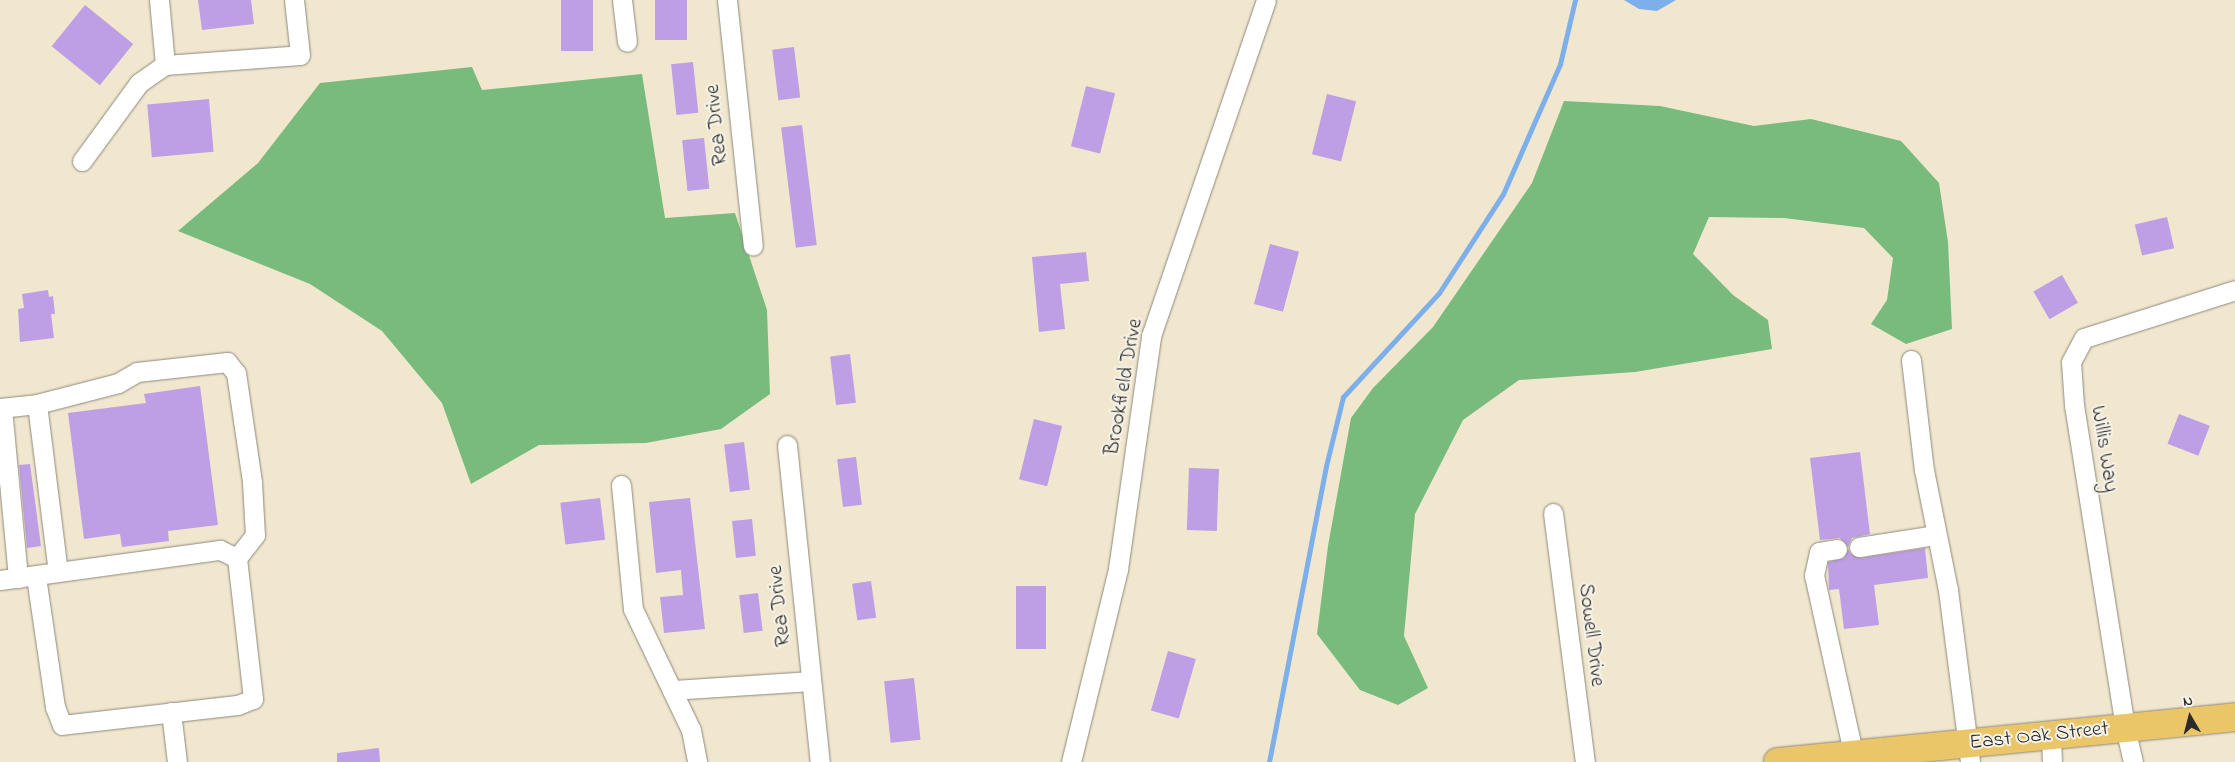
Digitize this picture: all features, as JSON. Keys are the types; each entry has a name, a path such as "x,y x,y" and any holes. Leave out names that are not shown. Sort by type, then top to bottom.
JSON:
{"highway":[{"name":"East Oak Street","path":"1778,762 1970,752 2051,734 2223,718"}],"street":[{"path":"159,0 165,65"},
{"path":"82,161 139,83 165,65 300,55 294,0"},
{"path":"622,0 627,42"},
{"name":"Rea Drive","path":"727,0 753,246"},
{"name":"Brookfield Drive","path":"1071,762 1118,569 1151,336 1266,0"},
{"name":"Willis Way","path":"2133,762 2124,727 2074,406 2072,362 2084,338 2235,290"},
{"path":"1911,360 1924,470 1970,752"},
{"path":"227,362 236,373 252,482 255,535 237,558 253,700 237,705 62,725 55,707 18,578 1,408 37,404 118,383 137,372 227,362"},
{"path":"37,404 58,572"},
{"name":"Rea Drive","path":"787,445 810,682 820,762"},
{"path":"621,486 633,609 691,730 697,762"},
{"name":"Sowell Drive","path":"1553,513 1585,762"},
{"path":"1859,547 1936,535"},
{"path":"1838,549 1818,552 1814,575 1854,758"},
{"path":"18,578 220,550 237,558"},
{"path":"672,690 810,682"},
{"path":"170,712 178,762"},
{"path":"2051,734 2052,762"}],"green space":[{"path":"472,67 482,90 642,74 665,218 735,213 767,310 770,394 721,429 646,443 539,445 471,484 442,403 382,331 310,284 178,231 258,163 320,83"},
{"path":"1564,101 1660,106 1754,126 1811,119 1901,141 1939,183 1948,242 1952,329 1906,344 1871,324 1887,300 1893,258 1864,228 1784,218 1709,217 1693,254 1733,295 1768,320 1772,349 1635,372 1519,380 1463,420 1415,514 1404,636 1428,688 1398,705 1360,690 1317,634 1328,546 1351,418 1373,388 1433,327 1532,183"}],"water":[{"path":"1624,0 1676,0 1657,11 1639,9"}],"building":[{"path":"198,0 251,0 254,24 202,30"},
{"path":"561,0 593,0 593,51 561,51"},
{"path":"655,0 687,0 687,40 655,40"},
{"path":"85,5 133,44 100,85 52,46"},
{"path":"794,47 800,98 778,100 772,50"},
{"path":"693,62 698,113 676,115 671,64"},
{"path":"1086,86 1115,93 1100,153 1071,146"},
{"path":"1327,94 1356,101 1341,161 1312,154"},
{"path":"209,99 214,152 152,157 147,104"},
{"path":"802,125 817,245 796,248 781,128"},
{"path":"704,138 709,189 687,191 682,140"},
{"path":"2167,217 2174,248 2142,256 2135,224"},
{"path":"1270,244 1299,252 1283,312 1254,304"},
{"path":"1086,252 1089,281 1060,284 1065,329 1039,332 1032,257"},
{"path":"2062,275 2078,303 2049,319 2033,292"},
{"path":"48,290 49,297 53,296 55,314 51,314 54,338 20,342 18,309 24,308 22,294"},
{"path":"850,354 856,403 836,405 830,356"},
{"path":"200,386 218,525 168,531 169,541 122,547 120,534 84,539 68,413 146,403 144,394"},
{"path":"2179,414 2210,426 2198,456 2168,444"},
{"path":"1034,419 1062,426 1047,486 1019,479"},
{"path":"744,442 750,490 730,492 724,444"},
{"path":"1860,452 1870,534 1852,538 1848,547 1840,538 1820,540 1810,458"},
{"path":"856,457 862,505 843,507 837,459"},
{"path":"30,464 41,546 27,548 19,465"},
{"path":"1189,468 1219,469 1217,531 1187,530"},
{"path":"600,498 605,540 565,545 560,503"},
{"path":"690,498 705,629 664,633 660,597 683,595 681,570 656,573 649,502"},
{"path":"752,519 756,556 736,558 732,521"},
{"path":"1925,548 1928,578 1874,585 1879,625 1844,629 1839,589 1829,590 1828,562 1844,558 1848,549 1851,554 1860,558"},
{"path":"871,581 876,618 857,620 852,584"},
{"path":"1016,586 1046,586 1046,649 1016,649"},
{"path":"758,593 763,631 744,633 739,595"},
{"path":"1168,651 1196,659 1179,719 1151,711"},
{"path":"914,678 920,740 891,743 884,681"},
{"path":"379,748 380,762 337,762 337,753"}],"waterway":[{"path":"1269,762 1326,466 1343,397 1439,293 1503,194 1560,64 1575,0"}]}
